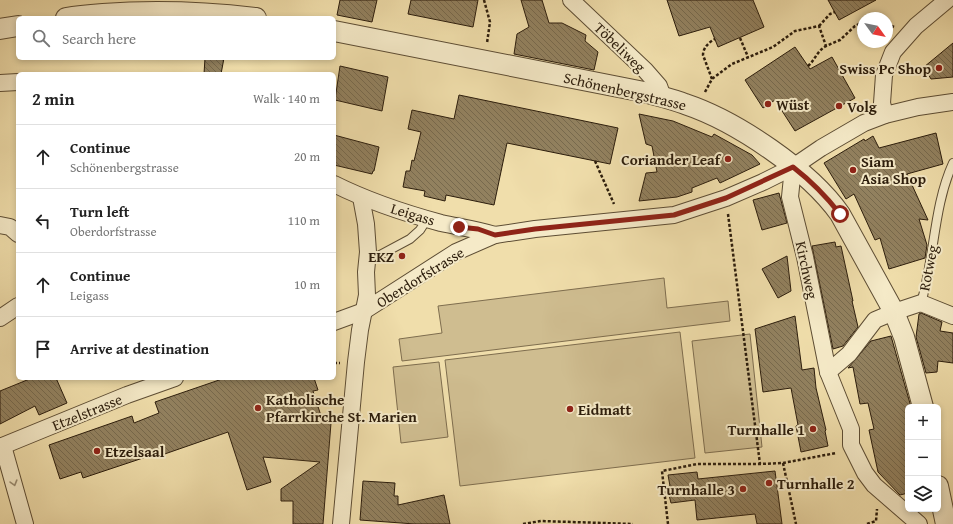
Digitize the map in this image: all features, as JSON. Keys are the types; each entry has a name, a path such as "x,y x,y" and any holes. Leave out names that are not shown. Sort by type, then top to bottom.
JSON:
{"street":[{"name":"Töbeliweg","path":"571,0 645,70 659,86 663,97"},
{"path":"885,115 882,103 884,75 893,52 916,26 947,0"},
{"path":"87,16 130,12 217,13 240,16"},
{"path":"0,29 16,26"},
{"name":"Schönenbergstrasse","path":"336,31 663,97 692,106 728,124 760,143 817,186 840,214 894,312 904,337 922,404"},
{"path":"0,82 16,82"},
{"name":"Oberdorfstrasse","path":"364,311 456,252 495,235 535,229 674,215 726,198 793,167 822,148 864,124 885,115 918,107 953,102"},
{"name":"Kirchweg","path":"793,167 790,197 805,257 828,372 851,429 851,445 865,473 874,485 919,524"},
{"name":"Leigass","path":"336,185 361,197 427,219 459,227 478,229 495,235"},
{"path":"341,524 356,362 360,330 367,295 368,252 366,224 361,197"},
{"path":"0,225 10,227 16,232"},
{"path":"828,372 849,354 875,320 921,303 953,316"},
{"path":"0,318 16,307"},
{"path":"336,321 364,311"},
{"name":"Etzelstrasse","path":"2,446 127,395 169,380"},
{"path":"2,446 25,524"},
{"path":"941,500 946,524"}],"lane":[{"name":"Rotweg","path":"921,303 926,286 938,216 948,174 953,163"},
{"path":"367,262 410,239 420,230 427,219"}],"path":[{"path":"484,0 490,22 486,49"},
{"path":"705,92 712,79 732,64 773,47 795,30 818,26 830,14 835,12"},
{"path":"808,66 820,49 840,40 857,25"},
{"path":"818,26 826,46"},
{"path":"740,38 748,57"},
{"path":"712,79 702,55 710,41 715,39"},
{"path":"594,161 616,208"},
{"path":"726,198 760,464"},
{"path":"668,524 662,471 697,464 784,463 837,452 851,445"},
{"path":"784,463 796,524"},
{"path":"523,524 541,521 632,524"}],"shaded area":[{"path":"664,278 667,308 728,301 730,321 402,361 399,339 442,333 438,306"},
{"name":"Eidmatt","path":"680,332 695,458 460,486 445,360"},
{"path":"750,334 762,447 705,453 692,341"},
{"path":"439,362 448,437 401,443 393,367"}],"building":[{"path":"340,0 377,0 372,22 337,15"},
{"path":"411,0 478,0 473,27 408,14"},
{"path":"521,0 542,0 549,23 562,23 586,35 585,41 598,52 594,70 514,54 517,34 529,27"},
{"path":"667,0 753,0 764,27 718,47 710,27 679,36"},
{"path":"828,0 876,0 839,20"},
{"path":"953,43 953,77 931,79 924,67"},
{"path":"795,47 810,69 832,57 855,98 795,131 775,100 763,108 745,80"},
{"path":"205,60 224,60 221,72 204,72"},
{"path":"340,66 388,77 382,111 336,100"},
{"path":"459,95 618,128 610,164 507,143 494,205 446,195 445,201 424,196 425,191 403,187 406,171 410,171 412,160 414,161 421,132 408,129 412,110 454,119"},
{"path":"639,114 673,121 712,137 714,134 752,155 760,164 720,183 717,178 692,188 692,192 677,197 639,201 646,173 657,172 652,146 646,144"},
{"path":"936,133 943,164 907,174 928,220 919,219 927,245 925,258 889,269 880,238 875,240 854,194 846,199 824,163 864,139 865,141 873,136 879,148"},
{"path":"336,136 379,147 372,174 336,165"},
{"path":"779,193 787,223 762,230 753,200"},
{"path":"835,242 836,247 841,246 858,327 843,346 833,349 812,246"},
{"path":"787,256 791,291 778,298 762,269"},
{"path":"921,313 942,322 940,331 953,333 953,363 938,361 937,372 926,373 916,337 919,314"},
{"name":"Turnhalle 1","path":"795,316 802,370 814,368 816,388 826,430 828,446 801,452 796,426 798,425 791,388 763,392 755,329"},
{"path":"891,336 910,404 905,404 905,494 900,495 878,472 869,430 874,429 868,403 860,404 853,367 848,368 871,341"},
{"path":"27,380 57,380 67,403 39,415 35,406 0,424 0,391"},
{"path":"219,380 315,380 318,390 313,391 323,422 331,423 323,524 293,524 293,501 281,501 281,489 320,462 263,457 271,482 247,490 228,432 156,457 155,454 83,478 81,472 60,479 49,445 132,416 134,423 159,413 155,402"},
{"path":"775,471 782,524 757,524 755,514 697,520 695,500 671,503 667,487 670,486 668,475 697,472 698,479"},
{"path":"363,481 395,483 394,496 398,496 398,505 444,495 450,524 415,524 360,520"}],"place":[{"name":"Swiss Pc Shop","path":"939,68"},
{"name":"Wüst","path":"768,104"},
{"name":"Volg","path":"839,106"},
{"name":"Coriander Leaf","path":"728,159"},
{"name":"Siam Asia Shop","path":"853,170"},
{"name":"EKZ","path":"402,256"},
{"name":"Katholische Pfarrkirche St. Marien","path":"258,408"},
{"name":"Eidmatt","path":"570,409"},
{"name":"Turnhalle 1","path":"813,429"},
{"name":"Etzelsaal","path":"97,451"},
{"name":"Turnhalle 2","path":"769,483"},
{"name":"Turnhalle 3","path":"743,489"}],"route":[{"path":"459,227 478,229 495,235 535,229 674,215 726,198 793,167 817,186 840,214"}]}
